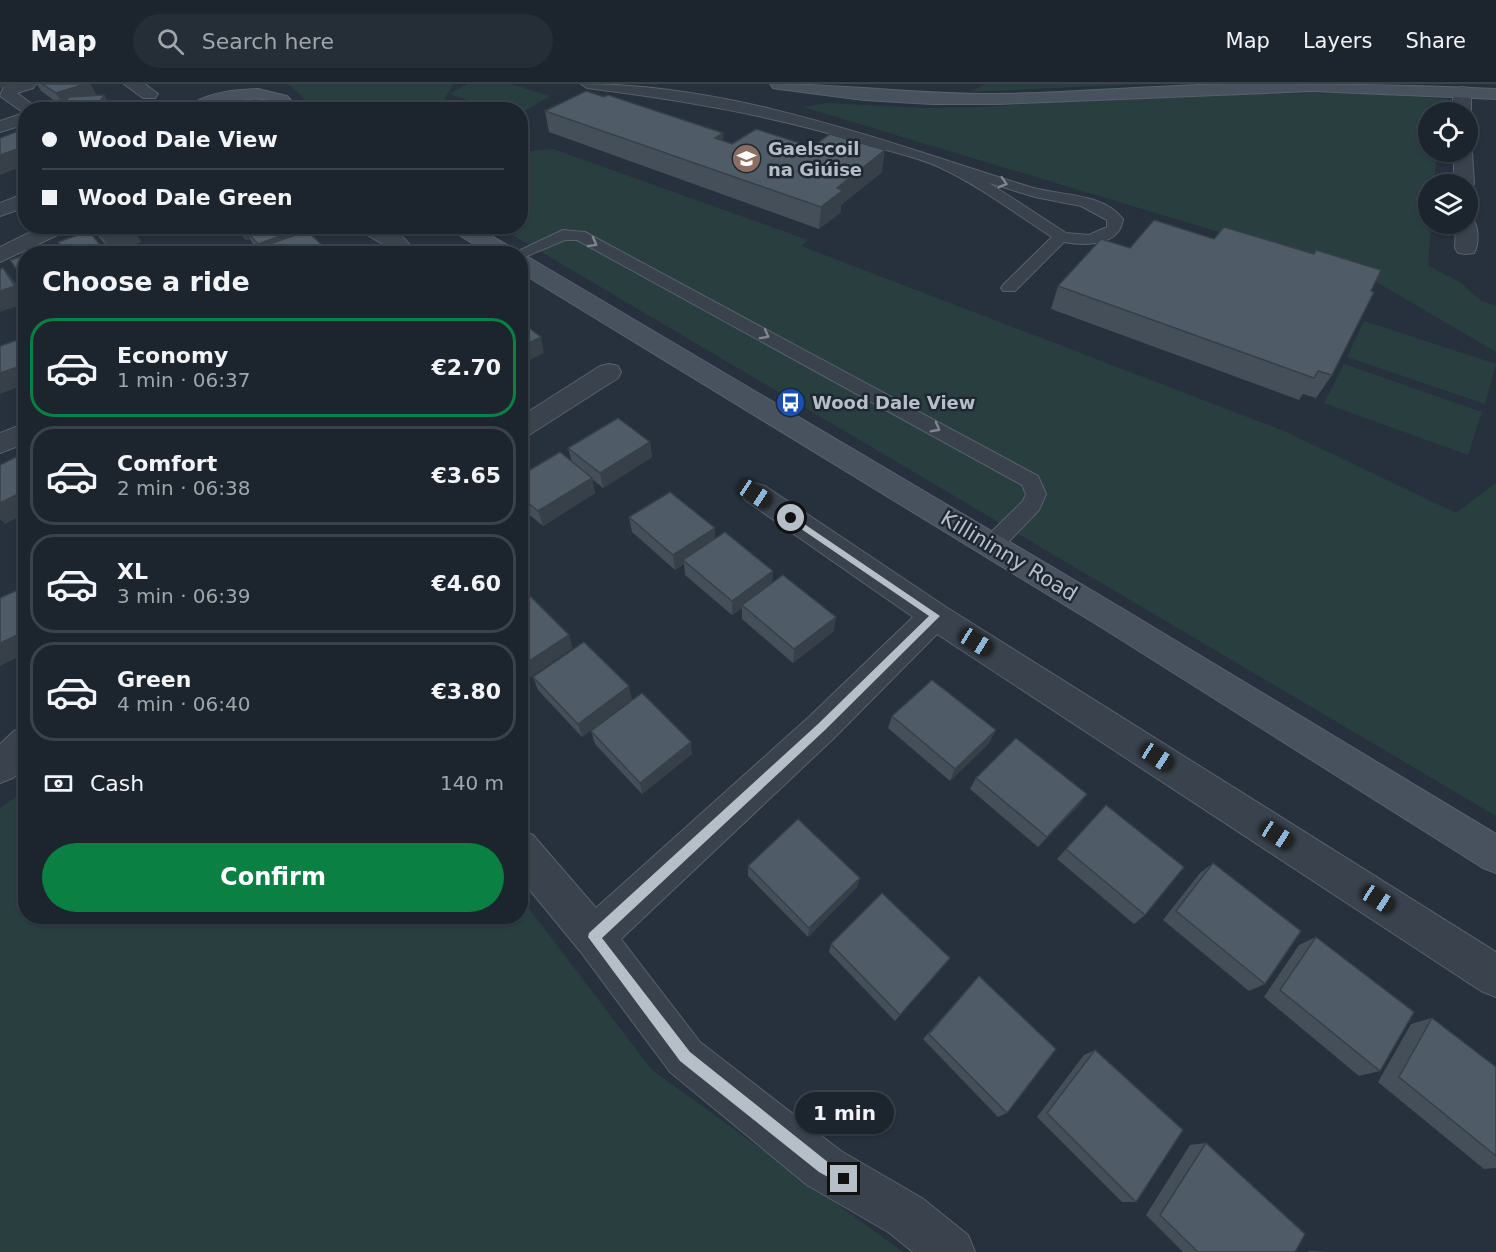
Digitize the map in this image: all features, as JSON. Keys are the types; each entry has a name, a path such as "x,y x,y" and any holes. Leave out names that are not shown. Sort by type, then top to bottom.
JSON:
{"main road":[{"path":"779,84 864,95 967,100 1268,87 1372,87 1496,94"},
{"path":"202,102 209,93 266,93 285,102"},
{"path":"472,234 492,246"},
{"name":"Killininny Road","path":"528,267 991,546 1496,855"}],"street":[{"path":"19,102 8,95 10,90 27,84"},
{"path":"133,84 149,94"},
{"path":"1462,92 1462,102"},
{"path":"0,127 18,121"},
{"path":"0,210 18,202"},
{"path":"19,246 44,234"},
{"path":"381,234 398,243 397,246"},
{"path":"1466,234 1466,248"},
{"path":"0,255 18,246"},
{"path":"528,424 609,372"},
{"path":"0,444 18,436"},
{"path":"755,494 936,616 1496,976"},
{"path":"594,937 822,727 936,616"},
{"path":"0,767 18,750"},
{"path":"528,858 594,937 685,1057 824,1167 905,1215 951,1252"}],"lane":[{"path":"587,84 693,97 758,110 947,166 1038,194 1095,206 1115,219 1116,224 1111,232 1096,239 1061,236 947,166"},
{"path":"528,250 563,235 580,235 1031,481 1036,494 1032,505 991,546"},
{"path":"1009,288 1061,236"}],"green space":[{"path":"288,84 453,84 443,102 305,102 304,98"},
{"path":"468,84 511,84 550,96 528,109 528,102 475,102 449,94"},
{"path":"985,84 1140,84 971,92"},
{"path":"1358,93 1449,99 1448,102 1418,102 1418,162 1436,162 1435,174 1418,174 1418,234 1430,234 1428,266 1460,282 1481,301 1496,306 1496,352 1368,277 803,107 827,103 926,108 980,107 1191,94"},
{"path":"255,98 270,102 224,102"},
{"path":"553,149 808,240 801,246 1284,431 1456,513 1496,483 1496,816 511,234 528,234 528,151"},
{"path":"1364,321 1496,364 1485,404 1347,357"},
{"path":"1344,364 1482,412 1468,455 1324,403"},
{"path":"18,796 18,924 528,924 528,907 651,1069 903,1252 0,1252 0,808"}],"building":[{"path":"42,84 85,84 56,93"},
{"path":"586,91 604,97 608,95 723,133 715,138 732,144 756,129 812,147 830,134 885,150 837,188 843,190 821,207 545,111"},
{"path":"104,95 99,102 65,102 69,97"},
{"path":"18,131 18,149 0,155 0,138"},
{"path":"1154,220 1214,239 1224,227 1314,254 1316,250 1381,270 1371,291 1374,292 1332,375 1318,371 1314,378 1058,286 1101,239 1130,248"},
{"path":"81,234 91,234 101,246 61,246 58,242"},
{"path":"249,234 286,234 258,244"},
{"path":"298,234 310,234 323,246 268,246"},
{"path":"18,258 18,271 10,260"},
{"path":"3,268 15,286 0,291 0,269"},
{"path":"528,327 541,337 528,343"},
{"path":"18,340 18,367 0,373 0,346"},
{"path":"618,418 650,442 600,473 568,448"},
{"path":"560,452 592,478 538,511 528,503 528,471"},
{"path":"18,456 18,494 0,503 0,465"},
{"path":"670,492 715,528 673,555 629,517"},
{"path":"725,532 773,571 732,601 683,560"},
{"path":"783,575 836,617 794,649 742,605"},
{"path":"18,590 18,635 0,643 0,598"},
{"path":"528,594 569,635 528,662"},
{"path":"584,642 629,686 578,724 533,677"},
{"path":"932,680 996,730 955,769 892,716"},
{"path":"642,693 691,742 640,783 591,731"},
{"path":"1016,738 1087,794 1047,837 976,778"},
{"path":"1106,805 1184,867 1145,915 1066,849"},
{"path":"798,819 860,878 809,928 748,866"},
{"path":"1213,863 1301,931 1265,984 1176,911"},
{"path":"882,893 950,958 900,1015 831,944"},
{"path":"1316,937 1414,1012 1380,1071 1280,990"},
{"path":"979,976 1056,1049 1007,1113 929,1034"},
{"path":"1432,1018 1496,1067 1496,1156 1399,1077"},
{"path":"1095,1050 1183,1130 1136,1202 1047,1113"},
{"path":"1206,1143 1305,1234 1295,1252 1198,1252 1160,1215"}],"place":[{"name":"Gaelscoil na Giúise","path":"747,159"},
{"name":"Wood Dale View","path":"791,403"}],"route":[{"path":"791,518 936,616 822,727 594,937 685,1057 824,1167 844,1179"}]}
